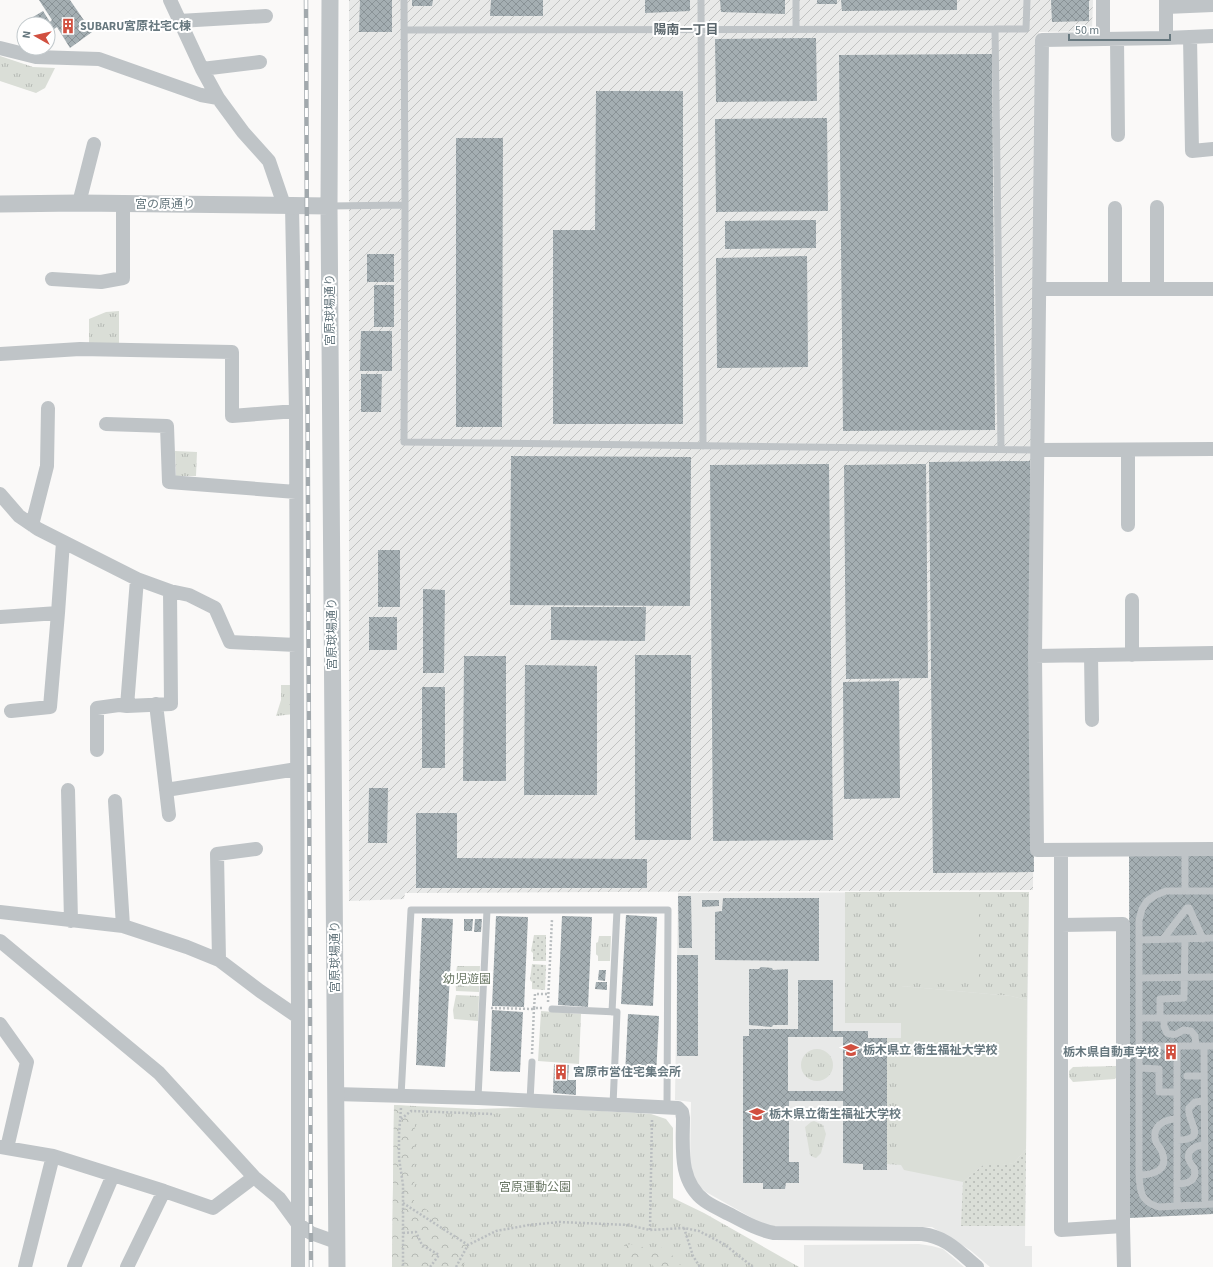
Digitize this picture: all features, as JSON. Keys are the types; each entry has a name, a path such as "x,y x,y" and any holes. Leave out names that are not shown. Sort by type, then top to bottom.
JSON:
{"street":[{"path":"170,0 202,69 218,98 243,132 269,161 288,205 296,411 298,1267"},
{"name":"宮原球場通り","path":"330,0 329,206 336,1267"},
{"path":"1103,0 1103,39"},
{"path":"1166,38 1166,3 1213,5"},
{"path":"179,21 266,16"},
{"path":"1213,36 1042,40 1035,656 1037,850 1213,849"},
{"path":"1190,37 1192,151 1213,149"},
{"path":"1118,39 1118,136"},
{"path":"0,48 36,57 99,59 201,95 218,98"},
{"path":"202,69 260,62"},
{"path":"79,203 94,144"},
{"name":"宮の原通り","path":"0,204 79,203 329,206"},
{"path":"52,279 101,282 123,278 123,204"},
{"path":"1115,208 1115,289"},
{"path":"1157,208 1157,289"},
{"path":"1039,289 1213,289"},
{"path":"0,354 80,349 232,352 232,416 296,411"},
{"path":"32,525 47,466 48,408"},
{"path":"106,424 167,426 169,482 296,492"},
{"path":"1038,450 1213,449"},
{"path":"1128,450 1128,525"},
{"path":"0,494 19,516 63,542 137,579 170,591 189,594 215,608 230,642 296,645"},
{"path":"11,711 50,707 63,542"},
{"path":"126,706 137,579"},
{"path":"97,750 97,708 119,705 171,704 170,591"},
{"path":"1132,600 1132,654"},
{"path":"0,617 58,613"},
{"path":"1035,656 1213,653"},
{"path":"1091,655 1092,720"},
{"path":"156,704 169,815"},
{"path":"166,790 297,769"},
{"path":"68,790 71,921"},
{"path":"114,801 123,926"},
{"path":"219,960 217,854 256,849"},
{"path":"1061,850 1061,1230 1123,1226"},
{"path":"0,912 123,926 187,947 219,960 298,1017"},
{"path":"1061,925 1123,924 1124,1267"},
{"path":"0,941 159,1073 254,1177 279,1198 298,1224 311,1233 336,1242"},
{"path":"0,1024 27,1062 3,1148 53,1156 213,1208 254,1177"},
{"path":"335,1094 478,1098 678,1108 682,1112 684,1166 688,1180 693,1188 709,1203 756,1228 767,1232 781,1234 932,1235 944,1240 977,1267"},
{"path":"25,1267 53,1156"},
{"path":"74,1267 113,1175"},
{"path":"127,1267 164,1191"}],"lane":[{"path":"404,0 404,442 1038,450"},
{"path":"701,0 703,446"},
{"path":"796,0 796,29"},
{"path":"405,30 1026,29 1027,0"},
{"path":"995,29 1001,449"},
{"path":"329,206 405,205"},
{"path":"1185,849 1185,891"},
{"path":"1204,1046 1205,1145 1209,1204 1159,1207 1151,1205 1145,1200 1141,1192 1140,1175 1139,920 1142,909 1147,901 1166,891 1213,891"},
{"path":"1163,939 1187,908 1189,908 1203,939"},
{"path":"401,1096 411,910 668,910 667,1107"},
{"path":"478,1098 487,910"},
{"path":"552,910 552,918"},
{"path":"612,1012 617,910"},
{"path":"1139,940 1213,938"},
{"path":"1185,939 1184,998 1160,999 1162,1018 1167,1033 1173,1035 1183,1030 1191,1031 1196,1038 1196,1046"},
{"path":"1139,978 1213,977"},
{"path":"552,1009 617,1012 613,1105"},
{"path":"1139,1018 1213,1018"},
{"path":"1139,1046 1213,1046"},
{"path":"1177,1046 1177,1206"},
{"path":"530,1101 532,1062"},
{"path":"1139,1068 1159,1069 1159,1092 1177,1092"},
{"path":"1187,1076 1204,1076"},
{"path":"1177,1140 1187,1140 1194,1134 1195,1129 1189,1115 1189,1108 1196,1102 1204,1101"},
{"path":"1140,1175 1155,1173 1160,1169 1164,1158 1162,1150 1156,1143 1154,1135 1156,1129 1165,1121 1177,1119"},
{"path":"1177,1184 1187,1184 1194,1178 1194,1168 1188,1156 1196,1146 1205,1145"}],"path":[{"path":"482,1008 547,1008 552,918"},
{"path":"532,1062 535,994 548,994"},
{"path":"401,1096 399,1158 403,1185 403,1267"},
{"path":"650,1230 652,1107"},
{"path":"403,1203 468,1245"},
{"path":"456,1267 468,1245 496,1231 529,1225 560,1222 628,1225 650,1230 684,1228 699,1231 724,1244 753,1267"},
{"path":"684,1228 693,1256 700,1267"},
{"path":"403,1233 416,1232 422,1245 438,1255 430,1267"}],"shaded area":[{"path":"349,0 1093,0 1092,31 1039,32 1033,890 405,893 404,899 349,901"},
{"name":"栃木県立 衛生福祉大学校","path":"1029,892 1025,1246 1032,1246 1032,1267 990,1267 970,1250 932,1227 776,1227 761,1223 706,1192 696,1183 690,1164 691,1102 675,1100 678,893"},
{"path":"919,1244 943,1249 964,1267 804,1267 804,1245"}],"green space":[{"path":"0,56 33,67 55,68 45,88 36,93 0,81"},
{"path":"119,311 119,343 89,343 89,319 106,312"},
{"path":"175,451 197,452 196,476 176,476"},
{"path":"281,685 294,685 294,714 276,716 281,700"},
{"path":"845,892 901,892 901,980 979,980 979,892 1029,892 1027,1000 1011,996 901,986 901,1023 845,1023"},
{"path":"901,892 979,892 979,980 901,980"},
{"path":"534,935 546,935 546,961 533,961 533,953 531,951"},
{"path":"599,936 611,936 610,961 598,961 598,956 596,954 596,943 598,942"},
{"path":"532,964 546,965 545,990 532,989 532,982 530,980"},
{"name":"幼児遊園","path":"457,966 480,966 479,992 456,991 455,975"},
{"path":"901,986 1011,996 1027,1000 1026,1149 1014,1163 1003,1165 983,1165 963,1182 904,1170 901,1165"},
{"name":"幼児遊園","path":"456,995 479,996 478,1021 454,1019 453,1010"},
{"path":"541,1011 581,1014 579,1064 538,1061"},
{"path":"887,1038 901,1038 901,1165 887,1164"},
{"path":"814,1049 820,1049 830,1056 833,1065 832,1071 826,1078 820,1081 814,1081 804,1074 801,1068 801,1062 808,1052"},
{"path":"1116,1066 1120,1073 1115,1079 1073,1082 1069,1077 1069,1071 1073,1067"},
{"name":"宮原運動公園","path":"394,1105 477,1109 537,1107 651,1114 666,1119 673,1128 673,1198 704,1213 799,1267 392,1267"},
{"path":"394,1105 406,1106 415,1116 414,1201 465,1236 472,1238 472,1249 462,1267 392,1267"},
{"path":"814,1121 823,1125 826,1134 821,1153 816,1158 810,1155 805,1127"},
{"path":"1026,1149 1025,1226 961,1226 963,1182 983,1165 1014,1163"},
{"path":"637,1244 648,1250 658,1247 665,1249 675,1258 681,1267 654,1267 649,1262 625,1257 624,1245"}],"building":[{"name":"SUBARU宮原社宅C棟","path":"39,0 70,0 92,32 70,48 57,27 56,28 56,16 49,16"},
{"path":"360,0 392,0 392,32 359,32"},
{"path":"412,0 433,0 432,6 412,6"},
{"path":"491,0 543,0 543,16 490,16"},
{"path":"645,0 690,0 690,11 645,13"},
{"path":"720,0 785,0 785,14 721,12"},
{"path":"817,0 837,0 837,4 817,4"},
{"path":"841,0 957,0 957,10 842,11"},
{"path":"1051,0 1089,0 1089,21 1052,22"},
{"name":"SUBARU宮原社宅C棟","path":"43,11 46,16 35,16"},
{"path":"816,38 817,101 716,102 715,39"},
{"path":"992,54 995,430 843,431 839,55"},
{"path":"596,91 683,91 683,424 553,424 553,230 595,230"},
{"path":"827,118 828,211 716,212 715,119"},
{"path":"456,138 503,138 502,427 456,427"},
{"path":"816,220 816,248 725,249 725,221"},
{"path":"367,254 394,254 394,282 367,282"},
{"path":"807,256 808,367 717,368 716,258"},
{"path":"374,285 394,285 394,327 374,327"},
{"path":"361,331 392,331 392,371 360,371"},
{"path":"361,374 382,374 381,412 361,412"},
{"path":"511,456 691,457 690,606 510,605"},
{"path":"1030,461 1034,872 933,873 929,462"},
{"path":"829,464 833,840 713,841 710,465"},
{"path":"926,464 928,678 846,679 844,465"},
{"path":"378,550 400,550 400,607 378,607"},
{"path":"423,589 445,590 444,673 423,673"},
{"path":"551,607 646,607 645,641 551,640"},
{"path":"369,617 397,617 397,650 369,650"},
{"path":"635,655 691,655 691,840 635,840"},
{"path":"464,656 506,656 506,781 463,781"},
{"path":"525,665 597,666 597,795 524,795"},
{"path":"899,681 900,798 844,799 843,682"},
{"path":"422,687 445,687 445,768 422,768"},
{"path":"369,788 388,788 387,843 368,843"},
{"path":"416,813 457,813 457,858 647,859 647,888 416,888"},
{"name":"栃木県自動車学校","path":"1213,851 1213,1214 1130,1218 1129,852"},
{"path":"678,896 691,896 692,948 679,948"},
{"path":"723,898 819,898 819,961 715,960 715,912 722,911"},
{"path":"702,900 719,900 719,906 702,907"},
{"path":"626,915 657,917 653,1006 621,1004"},
{"path":"496,916 528,917 524,1007 492,1006"},
{"path":"562,916 592,917 588,1007 558,1005"},
{"path":"422,918 453,919 445,1067 416,1065"},
{"path":"464,919 473,919 472,931 464,931"},
{"path":"475,919 482,919 481,932 474,932"},
{"path":"677,955 698,955 698,1056 677,1056"},
{"path":"761,967 772,968 773,970 788,969 788,1025 773,1025 772,1027 749,1025 749,969 759,969"},
{"path":"599,970 606,970 605,981 598,980"},
{"path":"798,980 833,980 833,1031 868,1031 868,1038 887,1038 887,1170 863,1170 863,1164 843,1163 843,1101 789,1101 789,1162 799,1162 799,1183 786,1183 785,1189 763,1189 763,1183 743,1183 743,1036 749,1036 749,1029 798,1029","holes":["788,1037 843,1037 843,1091 788,1091"]},
{"path":"596,982 607,982 607,990 595,989"},
{"path":"492,1010 523,1012 520,1072 490,1071"},
{"path":"628,1014 659,1016 656,1076 625,1075"},
{"name":"宮原市営住宅集会所","path":"554,1064 569,1065 568,1080 576,1080 576,1095 553,1093"}],"railway":[{"path":"306,0 311,1267"}],"place":[{"name":"SUBARU宮原社宅C棟","path":"68,26"},
{"name":"栃木県立 衛生福祉大学校","path":"851,1050"},
{"name":"栃木県自動車学校","path":"1171,1052"},
{"name":"宮原市営住宅集会所","path":"561,1072"},
{"name":"栃木県立衛生福祉大学校","path":"757,1114"}],"district":[{"name":"陽南一丁目","path":"686,30"}]}
